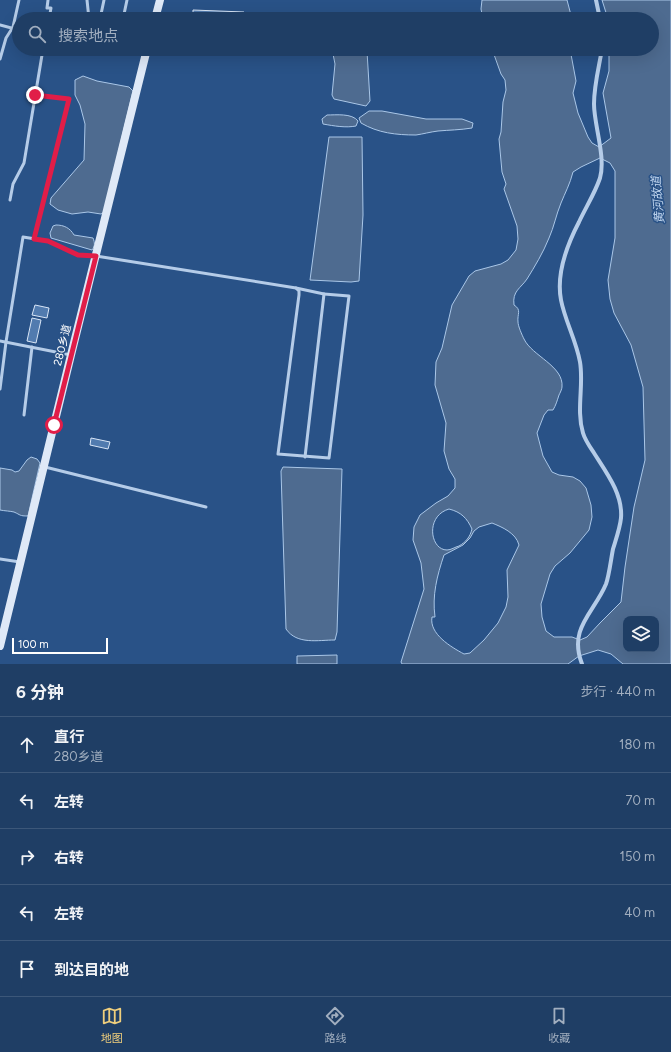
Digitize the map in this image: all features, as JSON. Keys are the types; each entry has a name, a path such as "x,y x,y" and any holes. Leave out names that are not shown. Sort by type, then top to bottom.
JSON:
{"street":[{"path":"157,12 160,0"},
{"path":"596,0 599,12"},
{"name":"280乡道","path":"0,646 146,56"},
{"path":"581,662 578,649 583,621 598,601 607,582 621,518 620,504 612,482 583,434 580,413 580,363 561,299 561,275 567,250 599,179 601,163 594,103 595,80 600,56"}],"lane":[{"path":"16,12 19,0"},
{"path":"48,0 47,8 51,8 50,12"},
{"path":"87,0 88,12"},
{"path":"101,12 104,0"},
{"path":"124,12 127,0"},
{"path":"0,25 12,28"},
{"path":"0,59 6,38 12,29"},
{"path":"10,200 13,184 24,163 42,56"},
{"path":"34,239 69,99 35,95"},
{"path":"0,389 23,237 48,241 78,255 96,256 296,288 324,294 349,296 329,458 278,454 299,295 296,288"},
{"path":"305,457 324,294"},
{"path":"0,341 71,355"},
{"path":"24,415 32,347"},
{"path":"44,466 206,507"},
{"path":"0,558 20,562"}],"water":[{"path":"482,0 567,0 570,12 482,12"},
{"name":"黄河故道","path":"602,0 671,0 671,664 623,664 611,654 598,650 579,656 568,664 402,664 401,662 424,589 421,563 413,540 414,527 420,515 448,496 455,488 455,479 449,469 444,451 446,423 435,385 436,362 442,348 452,305 469,276 475,271 501,264 508,260 516,250 518,239 517,226 504,189 506,184 502,172 499,139 501,132 503,102 506,90 505,80 501,74 495,56 571,56 576,81 573,93 578,113 588,137 592,143 599,147 611,138 603,93 609,71 609,56 659,56 659,12 606,12","holes":["600,158 610,163 615,171 615,238 608,280 610,299 614,313 631,345 643,387 645,460 634,507 621,602 587,637 580,640 572,637 554,637 546,631 542,617 541,604 550,574 555,566 570,553 589,530 592,517 591,505 586,488 580,481 573,477 559,475 552,472 543,456 537,433 544,415 548,410 553,410 555,406 562,388 561,380 553,367 534,351 524,339 518,324 519,310 514,305 514,296 527,279 547,244 559,207 573,172","449,509 457,512 466,519 472,529 469,537 459,546 448,550 441,549 434,539 433,525 436,518 441,513","492,523 500,526 512,534 519,545 507,570 508,597 506,607 498,623 484,640 470,653 464,654 447,644 434,629 432,617 435,617 434,601 437,578 444,555 463,545 479,527"]},
{"path":"333,56 367,56 370,101 366,106 334,99 332,95 335,64"},
{"path":"83,76 97,81 129,87 133,91 104,212 101,214 88,212 72,214 58,210 50,204 51,198 84,160 85,124 80,105 75,95 75,80"},
{"path":"369,111 382,111 426,119 462,119 473,123 472,128 468,129 438,131 416,135 401,135 374,129 361,123 359,118"},
{"path":"327,115 348,116 355,118 358,121 356,126 352,127 323,124 322,119"},
{"path":"329,137 362,137 363,215 359,281 310,280"},
{"path":"56,225 66,227 71,230 74,235 93,238 93,249 92,250 51,238 50,233 53,226"},
{"path":"31,457 37,459 40,463 28,516 21,516 14,512 0,510 0,468 15,472 19,471"},
{"path":"283,467 342,469 337,632 335,640 302,640 291,634 286,629 281,471"},
{"path":"337,655 337,664 297,664 297,656"}],"building":[{"path":"193,10 244,12 193,12"},
{"path":"35,305 49,308 47,318 32,315"},
{"path":"32,318 41,320 36,343 27,341"},
{"path":"91,438 110,442 108,449 90,445"}],"route":[{"path":"35,95 69,99 34,239 48,241 78,255 96,256 54,425"}]}
